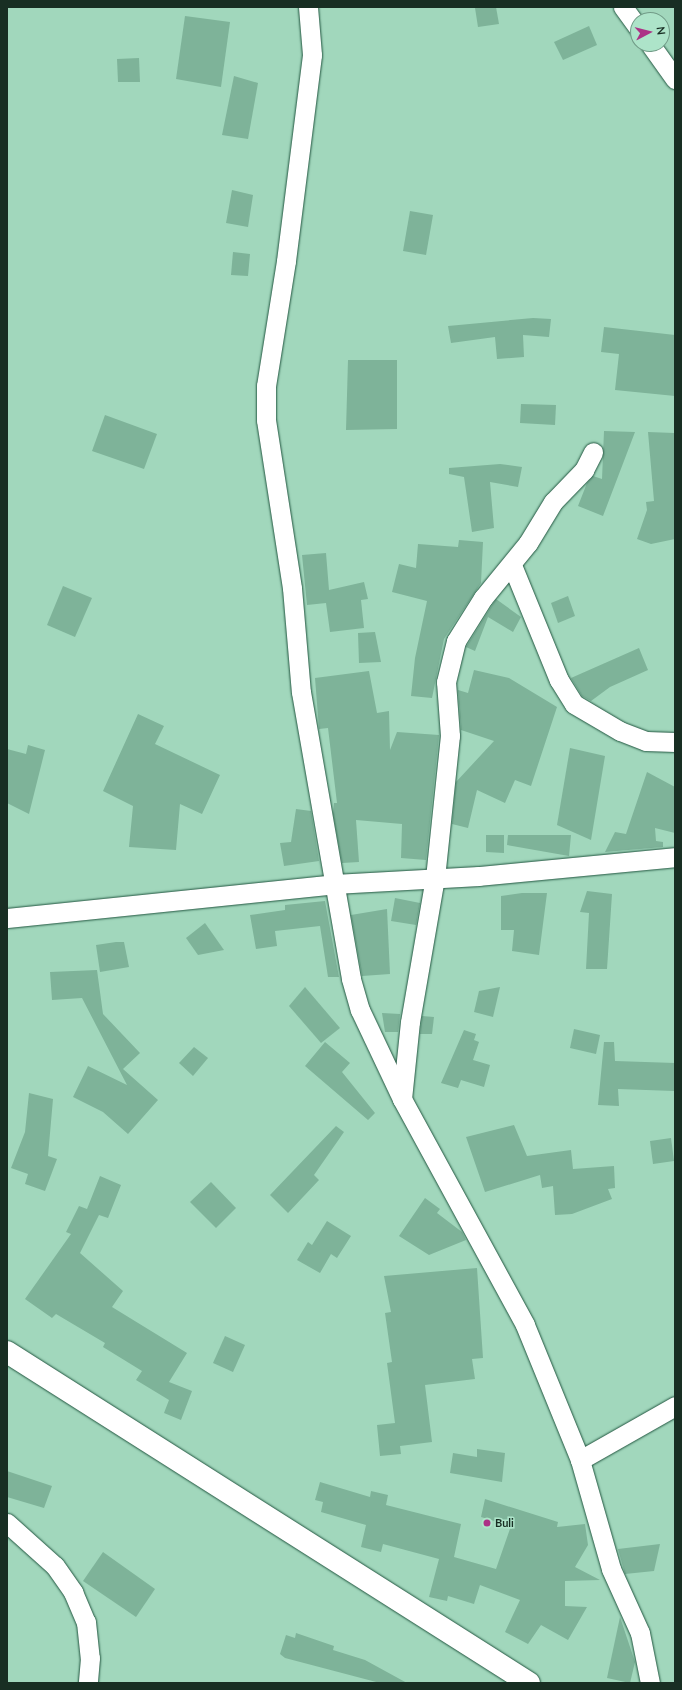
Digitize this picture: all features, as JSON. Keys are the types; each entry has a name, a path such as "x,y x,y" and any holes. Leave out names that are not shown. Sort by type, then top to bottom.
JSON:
{"street":[{"path":"308,7 311,62 286,261 266,386 266,420 292,588 301,692 334,884 360,1010 402,1099 525,1325 580,1460 611,1569 640,1633 650,1683"},
{"path":"623,7 630,17"},
{"path":"656,52 675,79"},
{"path":"402,1099 410,1022 434,878 450,736 446,682 456,641 482,598 512,565 554,502 584,470 593,452"},
{"path":"512,565 559,680 574,704 620,731 646,741 675,742"},
{"path":"7,918 334,884 434,878 675,857"},
{"path":"8,1356 529,1683"},
{"path":"580,1460 675,1406"},
{"path":"7,1523 55,1566 73,1592 86,1622 90,1658 88,1683"}],"building":[{"path":"496,7 499,24 478,27 475,8"},
{"path":"185,16 230,22 221,87 176,79"},
{"path":"589,26 597,45 563,60 554,42"},
{"path":"139,58 140,82 118,82 117,59"},
{"path":"234,76 258,83 248,139 222,135"},
{"path":"232,190 253,195 248,227 226,223"},
{"path":"410,211 433,215 426,255 403,251"},
{"path":"233,252 250,254 248,276 231,275"},
{"path":"533,318 551,319 549,337 523,335 524,357 497,359 495,337 451,343 448,326"},
{"path":"604,327 675,335 675,396 615,390 619,354 601,352"},
{"path":"348,360 397,360 397,429 346,430"},
{"path":"521,404 556,405 555,425 520,423"},
{"path":"105,415 157,434 144,469 92,451"},
{"path":"604,431 635,432 603,516 578,506 587,483 593,476 602,479"},
{"path":"648,432 674,433 675,449 675,539 651,544 637,539 647,510 646,502 654,501"},
{"path":"500,464 522,467 518,487 490,482 494,528 472,532 464,477 449,474 449,468"},
{"path":"459,540 483,542 481,583 444,639 432,698 411,696 415,658 427,601 392,592 399,564 416,568 418,544 458,547"},
{"path":"326,553 329,590 364,582 368,599 361,600 364,628 330,632 326,603 307,605 302,555"},
{"path":"63,586 92,598 75,637 47,625"},
{"path":"568,596 575,616 558,623 551,603"},
{"path":"496,599 521,617 513,632 488,617 475,651 466,647"},
{"path":"375,632 381,662 359,663 358,633"},
{"path":"639,648 648,670 610,687 591,701 582,696 571,678"},
{"path":"474,670 509,678 557,707 531,786 515,780 505,803 477,790 468,828 452,824 456,782 494,741 461,730 458,690 468,693"},
{"path":"369,671 377,713 389,711 390,750 397,732 439,735 426,860 401,858 402,824 356,820 359,862 342,863 333,814 334,803 337,803 328,728 319,729 315,678"},
{"path":"138,714 164,726 155,744 220,775 202,814 180,804 176,850 129,847 133,806 103,791"},
{"path":"28,745 45,750 29,814 7,803 7,749 26,754"},
{"path":"570,748 605,756 591,840 557,825"},
{"path":"647,772 675,787 675,833 655,828 656,841 663,842 663,847 605,852 615,832 626,834"},
{"path":"296,809 311,811 319,861 284,866 280,843 291,842"},
{"path":"486,835 504,835 504,853 486,852"},
{"path":"508,835 571,835 569,856 507,845"},
{"path":"587,891 612,894 607,969 586,969 589,913 580,912"},
{"path":"522,893 547,893 539,955 512,951 514,930 501,930 501,896"},
{"path":"395,898 420,903 416,925 391,921"},
{"path":"325,901 339,977 328,977 320,926 275,931 277,946 256,949 250,915 285,910 285,905"},
{"path":"387,909 390,974 362,976 351,915"},
{"path":"205,923 224,950 198,955 186,938"},
{"path":"124,942 129,967 100,972 96,945"},
{"path":"97,970 103,1014 140,1053 123,1069 158,1100 128,1134 103,1112 73,1097 88,1066 127,1085 82,998 52,1000 50,972"},
{"path":"305,987 340,1028 321,1043 289,1006"},
{"path":"500,987 493,1017 474,1012 479,991"},
{"path":"382,1013 400,1014 398,1032 385,1032"},
{"path":"422,1016 434,1017 432,1034 420,1034"},
{"path":"574,1029 600,1035 596,1054 570,1048"},
{"path":"464,1030 476,1034 474,1040 479,1042 473,1060 490,1065 484,1087 461,1080 458,1088 441,1083"},
{"path":"325,1042 350,1063 342,1072 375,1113 368,1120 305,1066"},
{"path":"604,1042 614,1042 615,1061 675,1063 674,1091 618,1089 619,1106 598,1105"},
{"path":"194,1047 208,1058 193,1076 179,1063"},
{"path":"29,1093 53,1099 48,1156 57,1159 45,1191 25,1184 28,1174 11,1168 25,1132"},
{"path":"514,1125 527,1156 571,1150 573,1169 614,1166 615,1188 608,1189 612,1199 572,1214 555,1215 553,1186 542,1188 540,1175 485,1192 466,1137"},
{"path":"336,1126 344,1132 314,1175 319,1180 288,1213 270,1195"},
{"path":"671,1138 674,1161 653,1164 650,1141"},
{"path":"100,1176 121,1185 108,1218 99,1215 80,1253 123,1291 112,1307 187,1353 169,1382 192,1391 181,1420 164,1413 169,1400 136,1380 142,1371 103,1347 105,1343 56,1314 52,1318 25,1299 71,1234 66,1232 79,1206 87,1209"},
{"path":"211,1182 236,1208 216,1228 190,1202"},
{"path":"425,1198 440,1209 437,1213 462,1232 466,1240 429,1255 399,1236"},
{"path":"327,1221 351,1236 337,1258 331,1254 320,1273 297,1260 308,1242 312,1245"},
{"path":"477,1268 483,1358 472,1359 475,1379 425,1385 432,1442 400,1446 401,1454 380,1456 377,1425 395,1423 387,1363 392,1362 385,1313 391,1312 384,1276"},
{"path":"225,1336 245,1345 233,1372 213,1363"},
{"path":"477,1449 505,1453 502,1482 450,1473 453,1453 477,1457"},
{"path":"7,1471 52,1486 44,1508 7,1497"},
{"path":"320,1482 370,1497 371,1491 388,1495 386,1505 461,1524 454,1557 496,1569 511,1526 481,1517 485,1499 558,1522 557,1527 585,1524 588,1545 575,1567 600,1580 565,1581 565,1606 587,1607 568,1640 541,1625 528,1644 505,1632 520,1600 480,1585 474,1604 448,1596 447,1601 429,1597 439,1559 383,1544 381,1552 361,1547 366,1525 321,1512 323,1502 315,1500"},
{"path":"660,1544 654,1571 625,1574 618,1549"},
{"path":"103,1552 155,1589 136,1617 83,1581"},
{"path":"620,1617 635,1662 630,1683 607,1678"},
{"path":"296,1633 334,1646 333,1650 365,1660 407,1683 380,1683 285,1658 280,1654 286,1635 295,1638"}],"place":[{"name":"Buli","path":"487,1523"}]}
